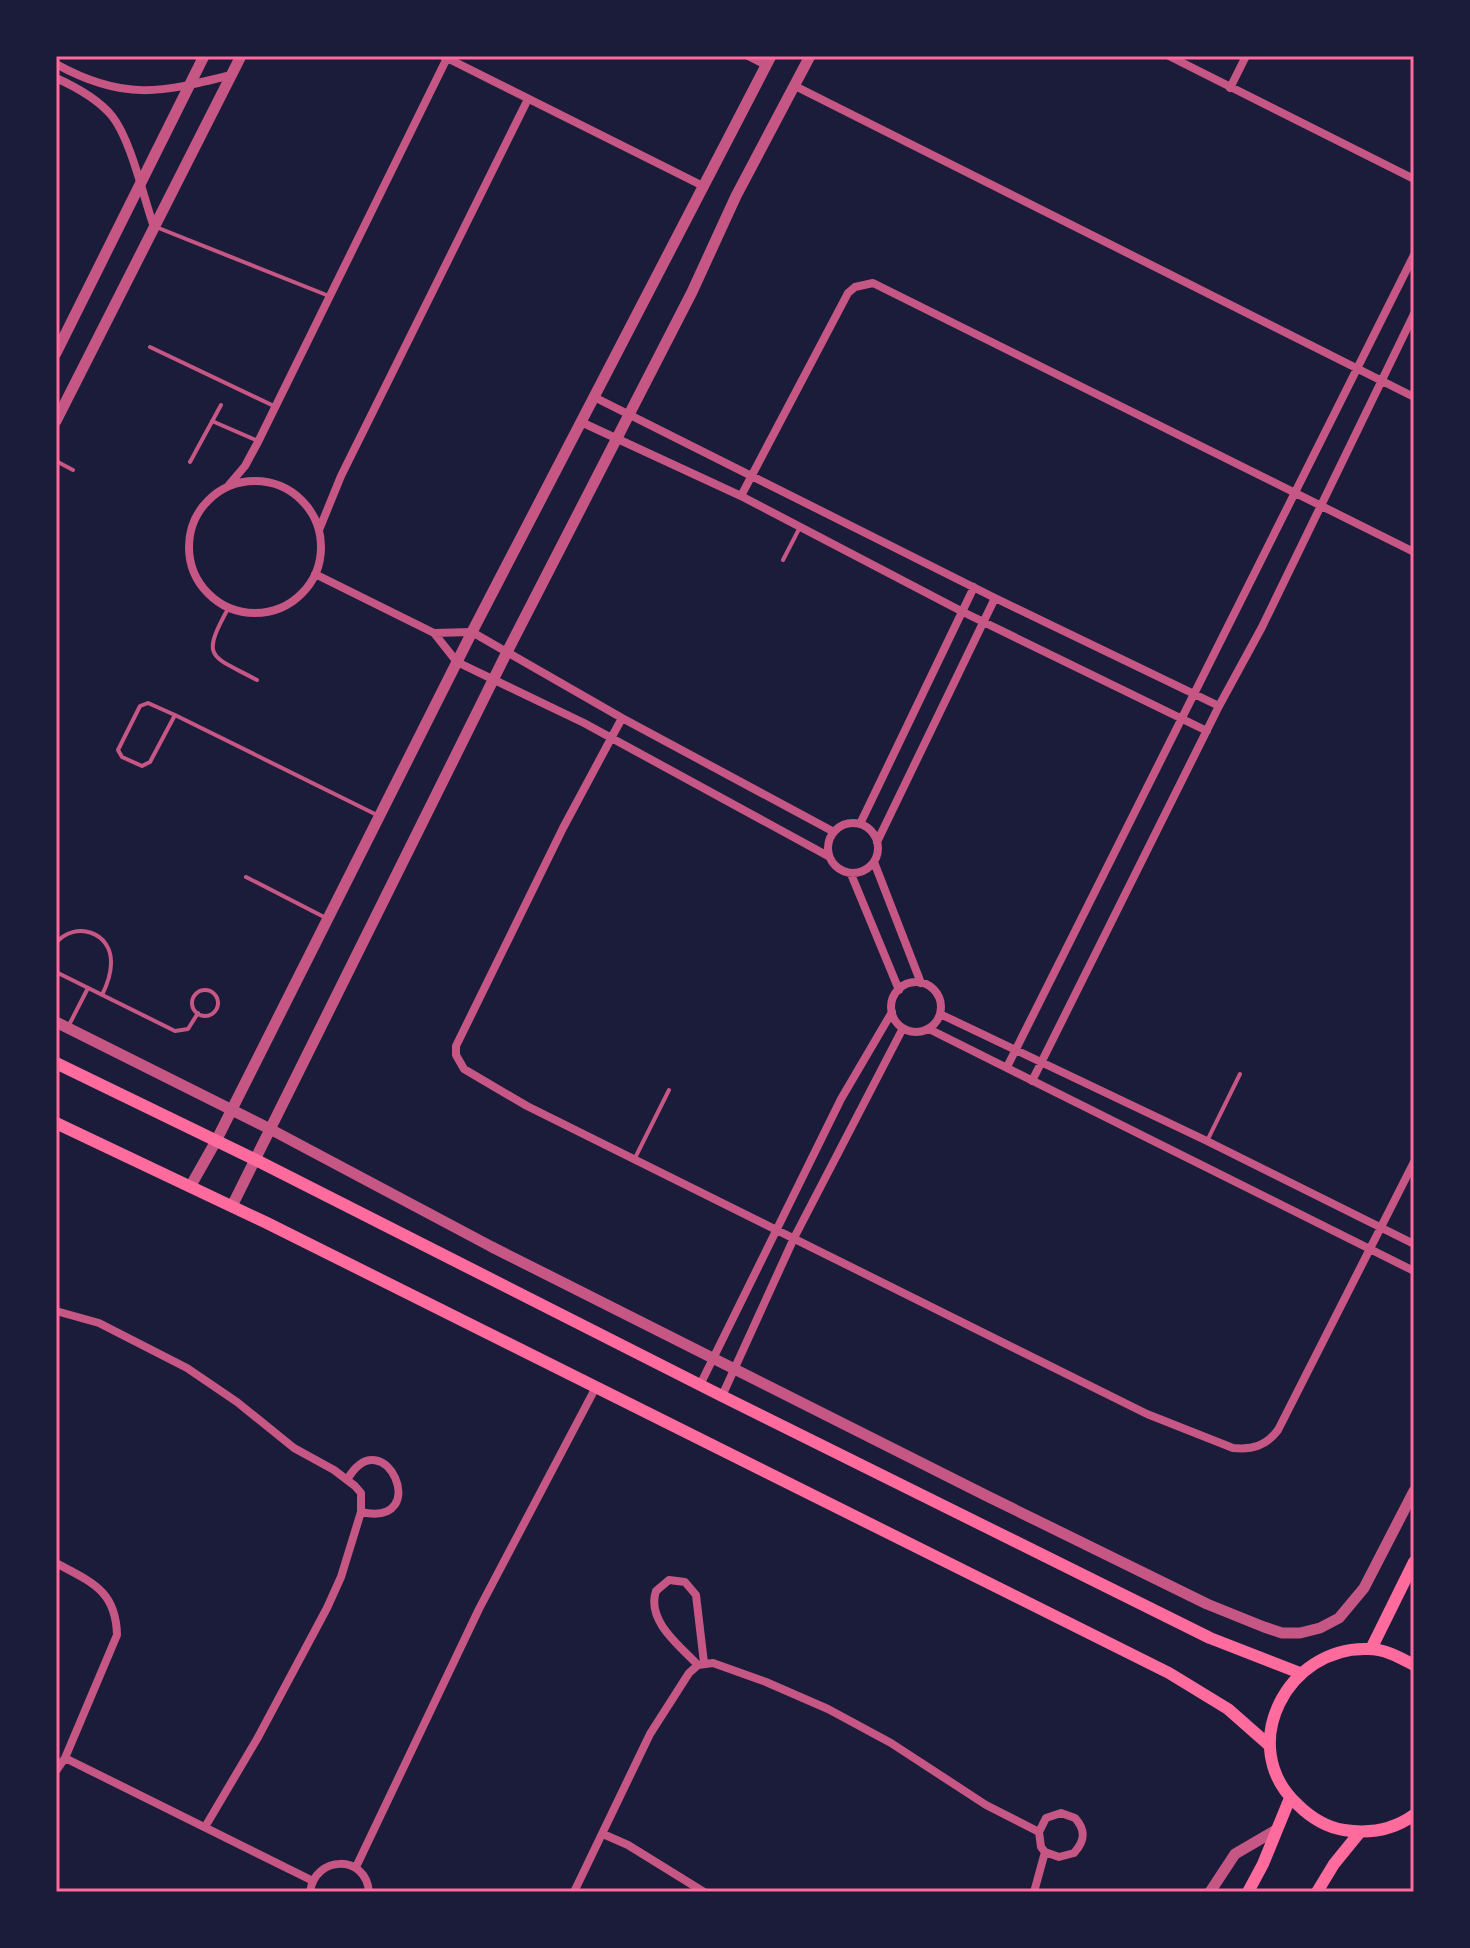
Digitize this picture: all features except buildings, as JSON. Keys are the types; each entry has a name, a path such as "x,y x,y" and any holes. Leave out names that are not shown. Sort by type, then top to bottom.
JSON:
{"main road":[{"path":"56,1063 1210,1638 1300,1673"},
{"path":"56,1123 232,1206 1169,1673 1228,1709 1270,1746"},
{"path":"1371,1649 1414,1562"},
{"path":"1411,1820 1383,1830 1360,1832 1334,1828 1309,1816 1290,1798 1276,1773 1270,1746 1273,1719 1283,1694 1300,1673 1322,1658 1348,1649 1371,1649 1393,1654 1414,1665"},
{"path":"1248,1892 1290,1798"},
{"path":"1317,1892 1334,1864 1360,1832"}],"street":[{"path":"56,353 204,56"},
{"path":"56,421 241,56"},
{"path":"190,1187 768,60 748,56"},
{"path":"232,1206 507,652 692,292 736,196 810,56"},
{"path":"1169,56 1414,179"},
{"path":"1230,88 1246,56"},
{"path":"228,486 260,481 276,484 303,501 319,530 321,552 315,574 300,594 279,608 255,613 229,607 210,595 196,576 189,554 191,530 201,509 228,486 245,466 258,442 445,57 703,186"},
{"path":"56,64 85,80 111,88 154,91 231,75"},
{"path":"56,78 96,101 111,115 127,146 154,227"},
{"path":"795,86 1414,397"},
{"path":"319,530 341,476 528,99"},
{"path":"1007,1067 1414,255"},
{"path":"741,496 848,293 855,287 873,283 1414,552"},
{"path":"1032,1081 1322,506 1414,314"},
{"path":"594,397 995,598 1219,706"},
{"path":"581,422 741,496 963,612 1207,731"},
{"path":"315,574 434,633 457,662 611,737 828,856 837,868 851,874 864,871 874,862"},
{"path":"860,824 974,587"},
{"path":"921,983 874,862 877,842 995,598"},
{"path":"434,633 472,632 622,718 834,832"},
{"path":"622,718 459,1038 456,1055 464,1069 527,1106 1147,1414 1233,1448 1246,1449 1263,1444 1278,1430 1414,1162"},
{"path":"828,856 828,843 834,832 848,823 869,829 877,842"},
{"path":"851,874 899,990"},
{"path":"700,1385 841,1099 892,1012 892,1004 899,990 909,983 921,983 938,994 940,1014 929,1029"},
{"path":"892,1012 903,1028 915,1032 929,1029 1414,1271"},
{"path":"940,1014 1414,1244"},
{"path":"62,1025 270,1129 480,1241 1207,1604 1282,1633 1320,1628 1339,1618 1364,1588 1414,1491"},
{"path":"722,1396 794,1238 903,1028"},
{"path":"56,1311 99,1323 187,1368 237,1402 294,1448 347,1480 361,1493 361,1512 341,1577 327,1608 257,1739 205,1827"},
{"path":"356,1867 479,1609 596,1387"},
{"path":"347,1480 353,1470 363,1463 374,1461 386,1464 399,1483 399,1495 384,1512 373,1515 361,1512"},
{"path":"56,1563 103,1593 115,1613 117,1624 112,1651 65,1758 56,1771"},
{"path":"669,1580 685,1582 696,1595 701,1664 668,1634 654,1607 656,1591 669,1580"},
{"path":"574,1892 650,1734 689,1673 701,1664 713,1663 766,1682 863,1726 956,1787 1039,1832"},
{"path":"65,1758 313,1881"},
{"path":"1061,1813 1075,1818 1083,1831 1083,1839 1074,1853 1059,1857 1045,1852 1039,1832 1046,1818 1061,1813"},
{"path":"1210,1892 1235,1854 1276,1830"},
{"path":"603,1834 628,1845 704,1892"},
{"path":"1034,1892 1045,1852"},
{"path":"310,1892 313,1881 324,1868 332,1864 349,1864 365,1876 369,1892"}],"lane":[{"path":"154,227 329,296"},
{"path":"150,347 276,407"},
{"path":"190,462 221,405"},
{"path":"212,421 258,442"},
{"path":"56,461 73,470"},
{"path":"783,560 799,529"},
{"path":"229,607 213,637 213,653 219,660 257,680"},
{"path":"175,715 148,764 139,765 119,754 118,748 142,704 151,703 380,817"},
{"path":"246,877 327,919"},
{"path":"56,943 62,935 75,929 89,932 105,942 112,962 102,995"},
{"path":"56,972 175,1031 188,1029 198,1013"},
{"path":"62,1025 88,988"},
{"path":"199,991 216,996 218,1002 211,1015 198,1013 191,1006 199,991"},
{"path":"1207,1141 1240,1074"},
{"path":"634,1160 669,1090"}]}
